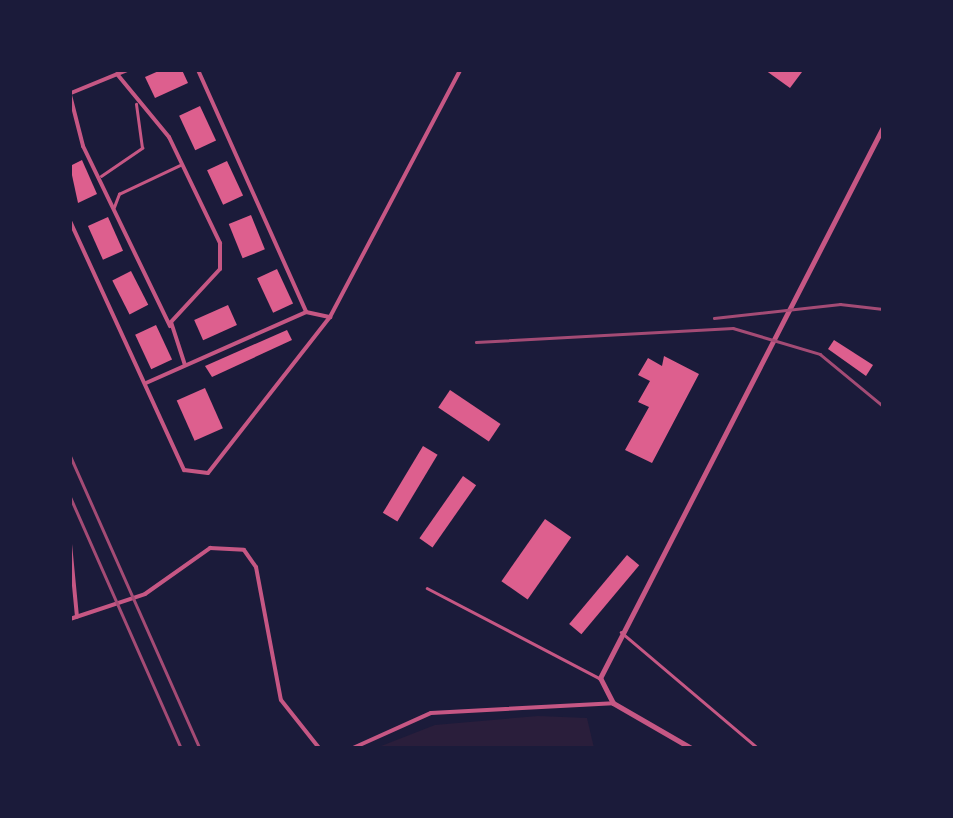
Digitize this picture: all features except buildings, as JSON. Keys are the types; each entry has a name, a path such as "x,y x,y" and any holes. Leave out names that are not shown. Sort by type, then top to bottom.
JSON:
{"street":[{"path":"127,70 70,94 99,176 185,365"},
{"path":"198,70 306,312"},
{"path":"70,222 184,470 219,467 330,318 460,70"},
{"path":"118,74 182,164 222,255 170,326"},
{"path":"612,703 600,678 620,632 883,127"},
{"path":"146,384 306,312 330,318"},
{"path":"70,544 73,618 145,594 210,548 244,550 256,567 281,700 319,748"},
{"path":"354,748 432,713 612,703 691,748"}],"lane":[{"path":"99,176 142,148 136,104"},
{"path":"114,208 119,194 182,164"},
{"path":"427,588 600,678"},
{"path":"620,632 758,748"}],"shaded area":[{"path":"538,716 587,718 594,748 376,748 435,725"}],"railway":[{"path":"714,318 840,304 883,309"},
{"path":"476,342 733,328 820,354 883,406"},
{"path":"70,455 200,748"},
{"path":"70,496 181,748"}]}
